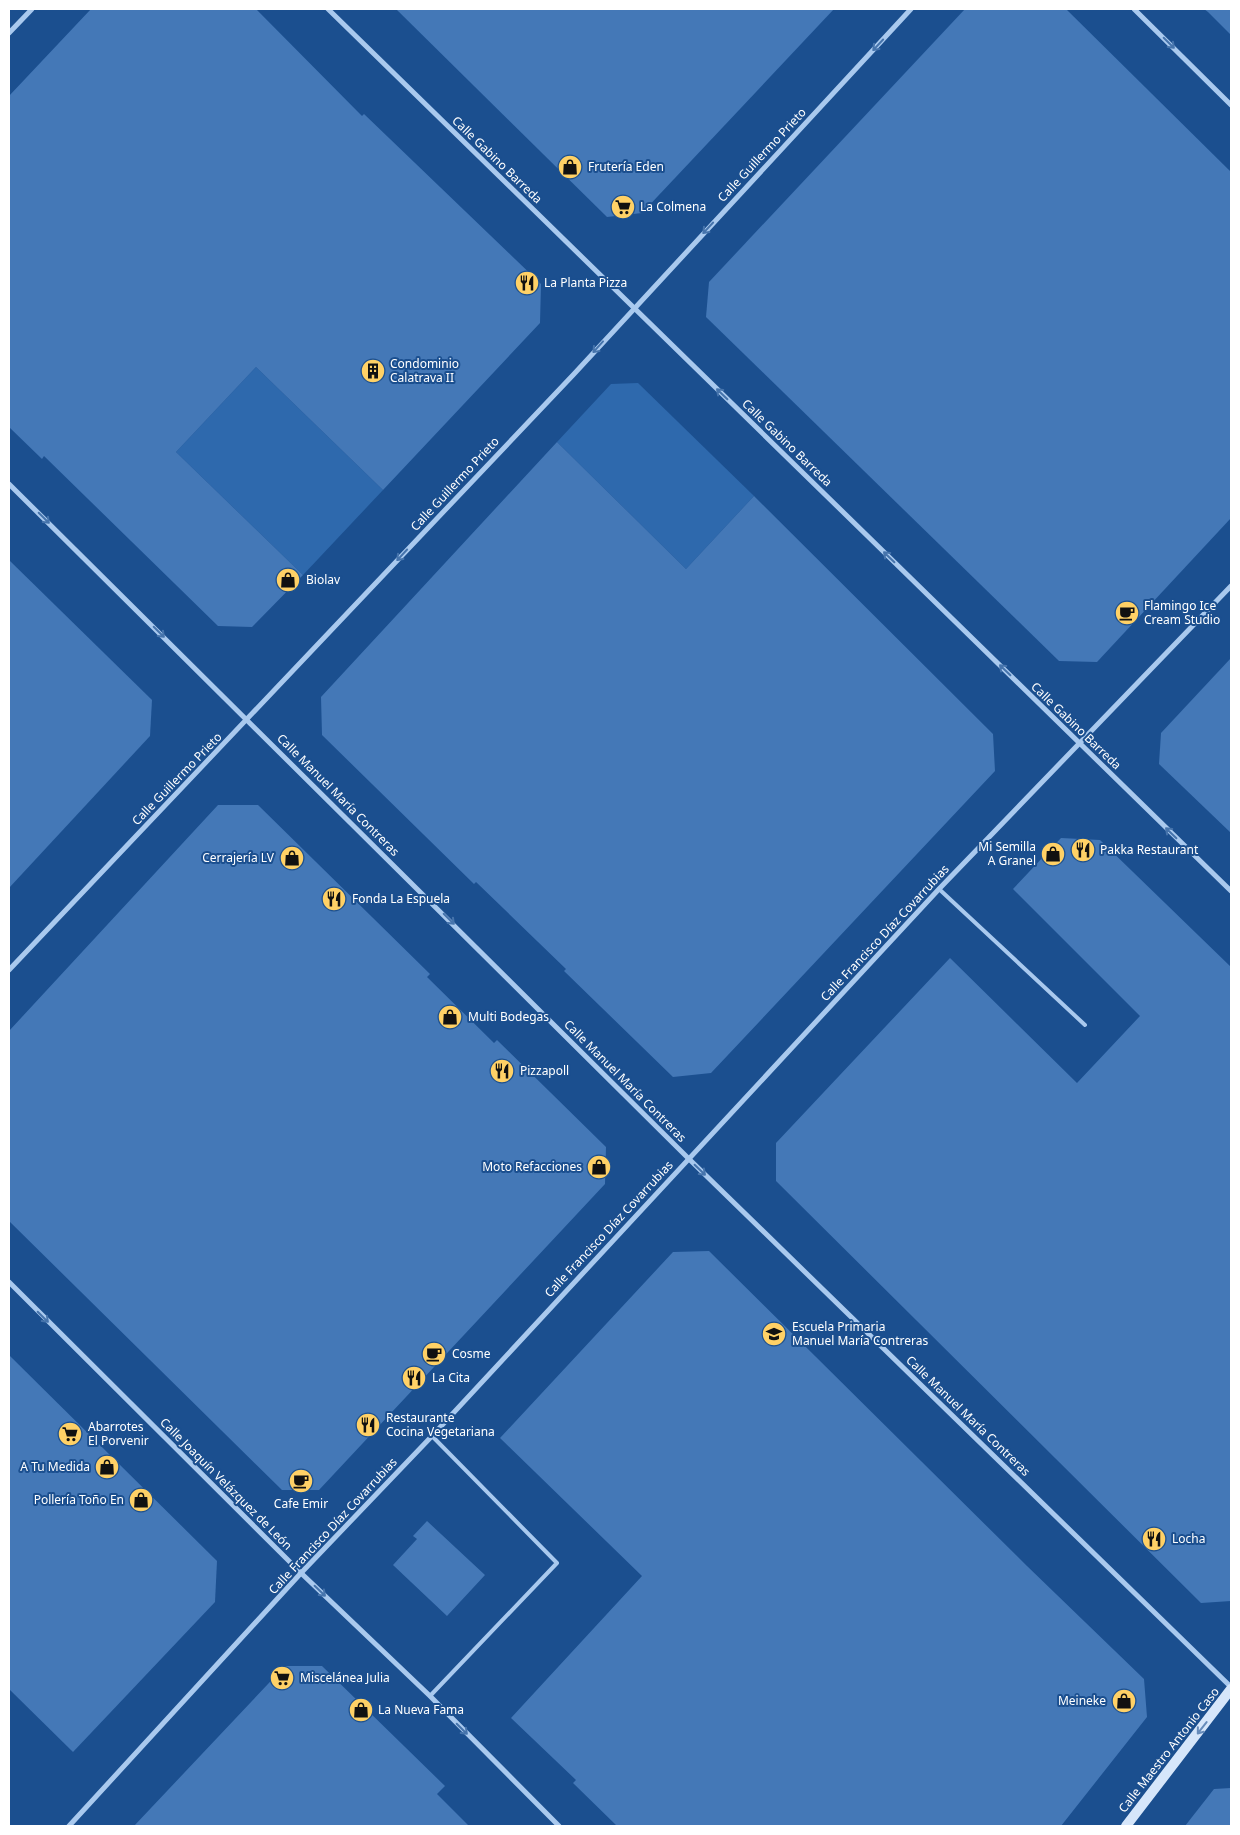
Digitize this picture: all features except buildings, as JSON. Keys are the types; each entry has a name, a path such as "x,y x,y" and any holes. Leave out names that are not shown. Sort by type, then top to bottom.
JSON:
{"main road":[{"name":"Calle Maestro Antonio Caso","path":"1126,1826 1231,1688"}],"street":[{"path":"9,33 32,9"},
{"name":"Calle Gabino Barreda","path":"328,9 1231,891"},
{"name":"Calle Guillermo Prieto","path":"9,970 634,308 911,9"},
{"path":"1134,9 1231,105"},
{"name":"Calle Manuel María Contreras","path":"9,486 247,719 688,1158 1231,1688"},
{"name":"Calle Francisco Díaz Covarrubias","path":"69,1826 301,1573 432,1436 688,1158 940,889 1231,586"},
{"name":"Calle Joaquín Velázquez de León","path":"9,1282 301,1573 430,1696 559,1826"}],"lane":[{"path":"940,889 1085,1025"},
{"path":"430,1696 558,1563 432,1436"}],"shaded area":[{"path":"256,367 383,490 303,575 176,452"},
{"path":"638,383 754,496 686,569 557,442 611,384"}],"place":[{"name":"Frutería Eden","path":"570,167"},
{"name":"La Colmena","path":"623,207"},
{"name":"La Planta Pizza","path":"527,283"},
{"name":"Condominio Calatrava II","path":"373,371"},
{"name":"Biolav","path":"288,580"},
{"name":"Flamingo Ice Cream Studio","path":"1127,613"},
{"name":"Pakka Restaurant","path":"1083,850"},
{"name":"Mi Semilla A Granel","path":"1053,854"},
{"name":"Cerrajería LV","path":"292,858"},
{"name":"Fonda La Espuela","path":"334,899"},
{"name":"Multi Bodegas","path":"450,1017"},
{"name":"Pizzapoll","path":"502,1071"},
{"name":"Moto Refacciones","path":"599,1167"},
{"name":"Escuela Primaria Manuel María Contreras","path":"774,1334"},
{"name":"Cosme","path":"434,1354"},
{"name":"La Cita","path":"414,1378"},
{"name":"Restaurante Cocina Vegetariana","path":"368,1425"},
{"name":"Abarrotes El Porvenir","path":"70,1434"},
{"name":"A Tu Medida","path":"107,1467"},
{"name":"Cafe Emir","path":"301,1481"},
{"name":"Pollería Toño En","path":"141,1500"},
{"name":"Locha","path":"1154,1539"},
{"name":"Miscelánea Julia","path":"282,1678"},
{"name":"Meineke","path":"1124,1701"},
{"name":"La Nueva Fama","path":"361,1710"}]}
